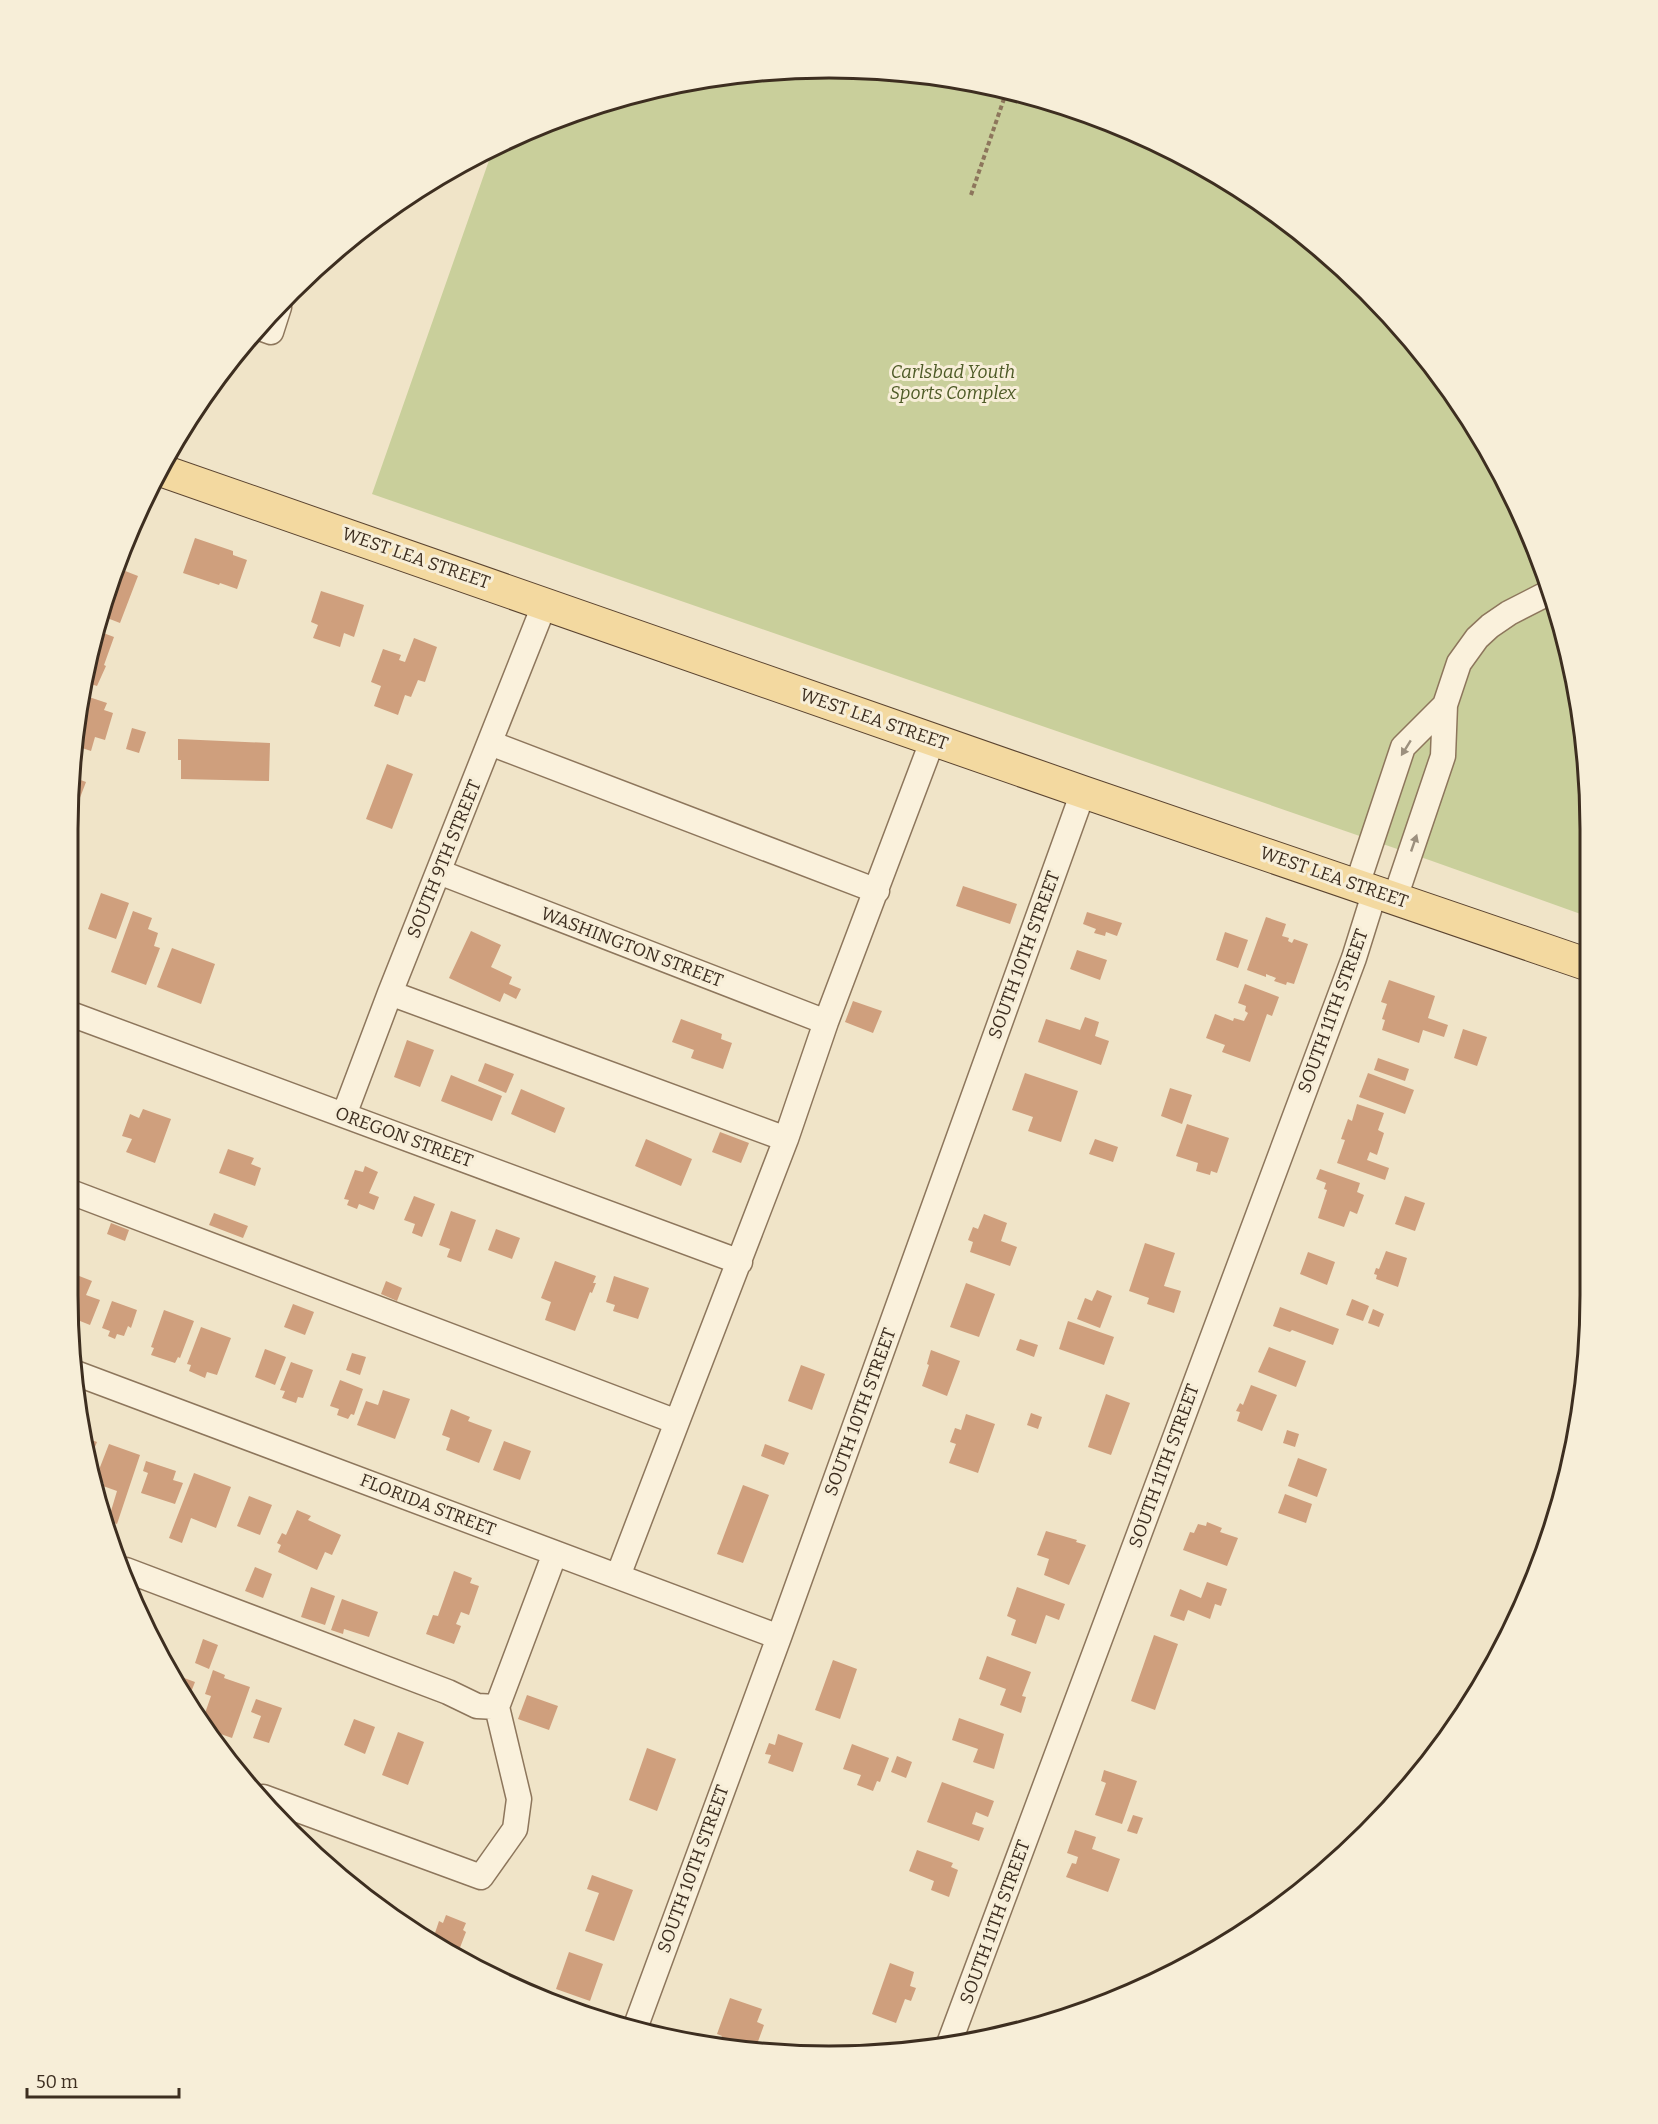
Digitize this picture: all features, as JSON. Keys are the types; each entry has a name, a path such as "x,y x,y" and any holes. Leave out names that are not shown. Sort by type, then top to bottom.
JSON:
{"main road":[{"name":"WEST LEA STREET","path":"168,473 1083,792 1580,962"}],"street":[{"path":"1376,891 1443,756 1445,705 1459,663 1477,638 1509,612 1542,595"},
{"name":"SOUTH 9TH STREET","path":"344,1115 545,603"},
{"path":"1376,891 1403,747 1445,705"},
{"path":"618,1576 740,1262 786,1139 826,1022 933,739"},
{"path":"490,743 877,891"},
{"name":"SOUTH 10TH STREET","path":"638,2021 779,1637 1083,792"},
{"name":"WASHINGTON STREET","path":"439,872 826,1022"},
{"name":"SOUTH 11TH STREET","path":"951,2036 1354,958 1376,891"},
{"path":"390,993 786,1139"},
{"name":"OREGON STREET","path":"78,1017 740,1262"},
{"path":"78,1195 676,1422"},
{"name":"FLORIDA STREET","path":"83,1376 779,1637"},
{"path":"275,1802 481,1877 515,1829 519,1799 497,1707 555,1553"},
{"path":"131,1572 448,1692 477,1706 497,1707"}],"path":[{"path":"971,195 1004,99"}],"green space":[{"name":"Carlsbad Youth Sports Complex","path":"829,78 927,84 976,92 1070,118 1161,155 1246,205 1286,233 1324,264 1394,334 1453,412 1503,497 1523,542 1540,588 1566,682 1574,731 1578,780 1580,914 1432,861 372,494 489,159 497,155 588,118 635,104 682,92 731,84 780,80"}],"building":[{"path":"195,538 233,551 233,555 247,560 237,589 183,573"},
{"path":"124,571 138,576 120,623 109,619"},
{"path":"321,591 364,605 354,637 344,633 340,647 313,638 318,625 311,622"},
{"path":"104,633 114,637 104,665 106,666 97,686 92,684"},
{"path":"414,638 437,647 425,682 418,680 411,697 405,695 398,715 374,706 381,686 371,682 383,649 401,655 399,660 405,662"},
{"path":"90,697 107,703 104,710 113,713 105,740 95,737 91,751 83,748"},
{"path":"132,728 146,732 139,753 126,749"},
{"path":"178,739 270,743 269,781 181,779"},
{"path":"387,764 413,774 392,829 366,819"},
{"path":"80,780 86,782 79,800"},
{"path":"963,886 1017,904 1010,924 956,906"},
{"path":"101,893 129,903 116,939 88,929"},
{"path":"133,911 152,918 148,929 158,933 154,946 160,948 146,985 111,972"},
{"path":"1087,912 1122,923 1117,936 1106,932 1105,936 1094,933 1096,929 1083,924"},
{"path":"1266,917 1286,924 1282,936 1289,938 1288,941 1292,943 1294,939 1308,944 1294,984 1287,982 1286,985 1274,981 1276,978 1266,974 1266,977 1247,970"},
{"path":"471,931 501,945 491,967 512,977 509,984 521,989 516,999 504,993 500,1002 449,978"},
{"path":"1225,932 1248,940 1238,968 1216,960"},
{"path":"172,948 215,964 201,1004 157,987"},
{"path":"1077,950 1107,960 1100,980 1070,969"},
{"path":"1389,980 1435,996 1428,1018 1448,1025 1444,1037 1423,1030 1419,1043 1382,1030 1385,1020 1382,1019 1387,1004 1381,1002"},
{"path":"1245,984 1279,997 1272,1016 1267,1014 1250,1062 1222,1052 1225,1045 1206,1038 1215,1014 1233,1021 1234,1018 1244,1021 1248,1013 1245,1011 1246,1006 1238,1003"},
{"path":"853,1001 882,1011 873,1033 845,1022"},
{"path":"1085,1017 1099,1022 1095,1036 1109,1041 1101,1065 1038,1042 1046,1019 1080,1030"},
{"path":"681,1019 722,1034 721,1039 732,1043 723,1069 691,1058 694,1050 672,1042"},
{"path":"1463,1029 1487,1037 1477,1066 1454,1058"},
{"path":"407,1040 434,1050 420,1087 394,1077"},
{"path":"1378,1058 1409,1069 1405,1081 1374,1070"},
{"path":"485,1063 514,1074 506,1093 478,1081"},
{"path":"1025,1073 1078,1091 1061,1142 1028,1131 1033,1117 1012,1110"},
{"path":"1368,1073 1414,1090 1405,1114 1359,1097"},
{"path":"451,1075 502,1096 492,1121 441,1101"},
{"path":"1170,1088 1192,1095 1182,1124 1161,1116"},
{"path":"521,1089 565,1108 555,1133 511,1114"},
{"path":"1357,1104 1384,1113 1378,1130 1384,1133 1377,1155 1370,1152 1367,1160 1389,1168 1385,1180 1337,1163 1345,1140 1341,1139 1348,1119 1352,1121"},
{"path":"143,1109 171,1119 155,1163 126,1152 132,1139 122,1136 130,1114 139,1118"},
{"path":"1187,1124 1229,1138 1217,1173 1211,1171 1210,1175 1196,1171 1198,1163 1176,1156"},
{"path":"720,1132 749,1143 741,1163 712,1152"},
{"path":"646,1139 692,1159 681,1186 635,1166"},
{"path":"1095,1139 1118,1147 1113,1162 1089,1154"},
{"path":"228,1149 254,1158 251,1164 261,1168 255,1186 219,1173"},
{"path":"365,1166 378,1172 369,1193 379,1197 374,1210 359,1204 357,1209 347,1205 349,1200 344,1199 355,1170 363,1172"},
{"path":"1320,1169 1360,1183 1357,1192 1364,1195 1357,1214 1350,1211 1344,1227 1318,1218 1327,1190 1324,1189 1326,1183 1316,1179"},
{"path":"414,1196 435,1204 422,1237 412,1233 415,1224 404,1220"},
{"path":"1405,1196 1425,1203 1415,1231 1395,1224"},
{"path":"451,1211 476,1220 461,1262 447,1257 450,1249 439,1245"},
{"path":"214,1213 248,1226 243,1238 209,1225"},
{"path":"984,1214 1007,1223 1001,1241 1017,1247 1010,1266 970,1252 973,1242 968,1240 973,1227 978,1229"},
{"path":"111,1223 129,1230 125,1241 107,1234"},
{"path":"496,1229 520,1238 512,1259 488,1250"},
{"path":"1145,1243 1175,1253 1164,1286 1181,1291 1174,1313 1147,1304 1149,1298 1129,1291"},
{"path":"1386,1251 1407,1258 1398,1287 1376,1279 1377,1275 1374,1274 1376,1268 1379,1269"},
{"path":"1308,1252 1335,1262 1327,1285 1300,1274"},
{"path":"555,1261 596,1276 593,1283 596,1283 592,1293 590,1292 575,1331 545,1320 551,1302 541,1298"},
{"path":"78,1276 92,1281 86,1295 100,1300 90,1325 79,1321"},
{"path":"614,1276 649,1288 638,1319 613,1311 615,1305 606,1302"},
{"path":"386,1281 402,1288 397,1301 381,1294"},
{"path":"966,1283 995,1294 979,1337 950,1327"},
{"path":"1097,1290 1112,1296 1100,1328 1077,1319 1085,1298 1092,1301"},
{"path":"1352,1299 1369,1306 1363,1321 1346,1315"},
{"path":"112,1301 137,1310 131,1328 128,1326 124,1336 117,1334 115,1339 108,1336 110,1331 102,1328"},
{"path":"293,1304 314,1312 305,1335 284,1327"},
{"path":"1280,1307 1339,1329 1333,1345 1292,1330 1290,1332 1273,1326"},
{"path":"1373,1309 1384,1314 1379,1327 1368,1323"},
{"path":"164,1310 194,1321 180,1358 178,1357 175,1363 151,1355 154,1348 151,1347"},
{"path":"1068,1321 1114,1337 1104,1365 1059,1349"},
{"path":"201,1327 231,1338 217,1375 207,1372 205,1378 189,1371 191,1365 187,1364"},
{"path":"1020,1339 1038,1345 1034,1357 1016,1350"},
{"path":"1269,1347 1306,1361 1296,1387 1258,1372"},
{"path":"265,1349 286,1357 275,1385 255,1377"},
{"path":"931,1350 960,1361 947,1396 922,1386"},
{"path":"352,1353 366,1357 360,1375 346,1370"},
{"path":"291,1362 313,1370 303,1398 298,1397 296,1403 282,1398 285,1391 280,1390"},
{"path":"801,1365 825,1374 812,1410 788,1401"},
{"path":"340,1380 363,1389 354,1415 351,1414 348,1419 337,1415 339,1409 330,1406"},
{"path":"1251,1385 1277,1395 1262,1431 1237,1421 1240,1412 1236,1411 1240,1403 1243,1405"},
{"path":"383,1390 410,1399 395,1439 357,1425 366,1401 378,1405"},
{"path":"1106,1394 1130,1403 1111,1455 1088,1447"},
{"path":"451,1409 470,1417 468,1421 492,1430 479,1463 446,1450 450,1438 442,1435"},
{"path":"1031,1413 1042,1417 1038,1429 1027,1425"},
{"path":"966,1414 995,1424 978,1473 949,1463 956,1444 950,1442 955,1428 961,1430"},
{"path":"1287,1430 1299,1434 1295,1447 1283,1443"},
{"path":"92,1440 97,1442 94,1449"},
{"path":"504,1441 531,1451 520,1480 493,1470"},
{"path":"109,1444 140,1455 117,1524 114,1523 111,1512 117,1491 103,1486 99,1470"},
{"path":"765,1444 789,1453 784,1465 761,1456"},
{"path":"1298,1458 1327,1469 1317,1497 1288,1486"},
{"path":"146,1461 176,1471 173,1480 183,1483 175,1504 141,1493 148,1473 143,1471"},
{"path":"194,1473 231,1487 216,1528 191,1518 182,1543 169,1538"},
{"path":"743,1485 769,1495 743,1563 717,1554"},
{"path":"1285,1494 1312,1504 1306,1523 1278,1513"},
{"path":"249,1496 272,1505 260,1535 237,1526"},
{"path":"297,1510 311,1516 308,1520 341,1535 332,1555 325,1552 317,1570 278,1552 281,1545 277,1543 282,1533 286,1535"},
{"path":"1207,1522 1222,1528 1220,1532 1238,1538 1227,1566 1183,1550 1190,1532 1194,1533 1198,1524 1206,1526"},
{"path":"1046,1531 1086,1545 1069,1585 1044,1575 1049,1559 1037,1555"},
{"path":"255,1567 272,1574 263,1598 245,1591"},
{"path":"454,1571 472,1578 470,1583 479,1586 469,1615 461,1612 456,1624 461,1626 454,1644 426,1634 433,1615 438,1616"},
{"path":"1207,1582 1227,1589 1221,1606 1215,1604 1210,1619 1188,1610 1184,1621 1170,1616 1180,1589 1201,1598"},
{"path":"311,1587 335,1596 325,1625 301,1617"},
{"path":"1017,1587 1065,1604 1059,1620 1046,1615 1036,1644 1011,1635 1016,1620 1007,1616"},
{"path":"342,1599 378,1612 369,1637 344,1629 343,1634 331,1630"},
{"path":"1154,1635 1178,1644 1155,1710 1131,1701"},
{"path":"203,1639 218,1645 209,1669 195,1663"},
{"path":"987,1656 1031,1672 1022,1696 1026,1697 1021,1713 1000,1705 1006,1689 979,1679"},
{"path":"833,1660 857,1669 840,1719 815,1710"},
{"path":"213,1670 225,1675 224,1678 250,1687 232,1738 220,1734 205,1712 211,1696 205,1694"},
{"path":"184,1678 195,1682 192,1691"},
{"path":"527,1695 558,1706 549,1730 518,1719"},
{"path":"256,1699 282,1708 269,1743 253,1738 261,1716 251,1712"},
{"path":"959,1718 1004,1734 994,1769 973,1762 978,1749 952,1740"},
{"path":"354,1719 375,1727 365,1754 344,1745"},
{"path":"398,1732 424,1742 408,1785 382,1775"},
{"path":"778,1734 803,1743 793,1772 768,1763 771,1755 765,1754 769,1743 775,1745"},
{"path":"852,1744 889,1758 880,1782 877,1781 873,1791 857,1785 861,1775 843,1769"},
{"path":"647,1748 676,1759 657,1811 629,1800"},
{"path":"897,1756 912,1762 906,1778 891,1772"},
{"path":"1104,1770 1137,1781 1122,1824 1095,1815 1106,1783 1101,1781"},
{"path":"942,1782 994,1801 988,1817 976,1812 972,1824 984,1828 979,1841 927,1822"},
{"path":"1133,1815 1143,1818 1137,1834 1127,1831"},
{"path":"1075,1830 1096,1837 1092,1849 1120,1859 1108,1892 1066,1877 1072,1863 1076,1864 1078,1857 1067,1853"},
{"path":"917,1850 953,1863 951,1867 958,1870 949,1897 931,1890 934,1881 909,1871"},
{"path":"592,1875 633,1890 614,1941 585,1931 599,1893 587,1889"},
{"path":"446,1915 466,1923 463,1930 466,1932 460,1949 435,1933 439,1921 443,1923"},
{"path":"569,1952 603,1964 590,2001 556,1989"},
{"path":"890,1963 914,1972 910,1986 916,1988 911,2001 905,1999 896,2023 872,2014"},
{"path":"730,1998 762,2009 757,2022 764,2025 758,2042 721,2038 722,2036 717,2034"}]}
